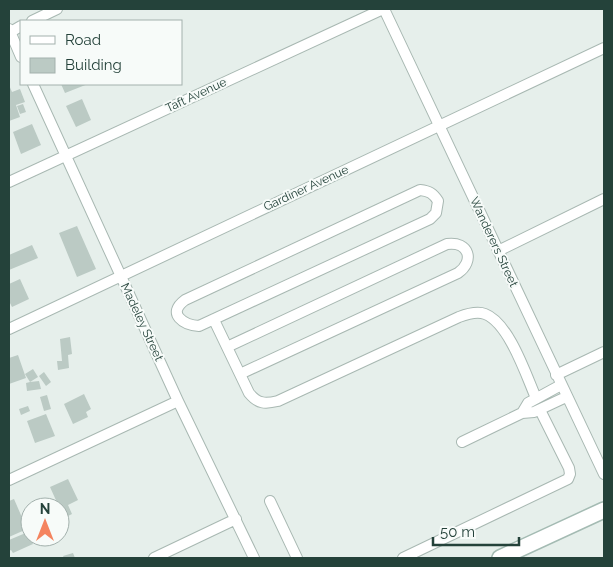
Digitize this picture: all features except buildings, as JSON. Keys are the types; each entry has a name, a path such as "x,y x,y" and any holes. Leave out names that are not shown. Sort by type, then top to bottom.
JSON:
{"main road":[{"path":"500,558 604,510"}],"street":[{"path":"34,20 58,9"},
{"name":"Wanderers Street","path":"383,9 604,474"},
{"name":"Taft Avenue","path":"9,182 383,9"},
{"path":"9,31 20,55"},
{"name":"Gardiner Avenue","path":"9,329 439,124 604,48"},
{"name":"Madeley Street","path":"33,85 178,402 254,558"},
{"path":"420,190 428,191 434,194 438,200 436,213 430,219 214,320 199,326 190,326 178,317 177,310 179,304 411,193 420,190"},
{"path":"498,251 604,199"},
{"path":"227,347 447,244 455,243 462,246 467,252 468,262 458,273 240,374"},
{"path":"214,320 249,393 255,401 266,404 278,401 459,317 472,313 484,313 496,320 506,331 536,398"},
{"path":"522,413 528,403 558,380 604,352"},
{"path":"462,442 522,413 540,410 566,396"},
{"path":"9,480 178,402"},
{"path":"403,558 568,478 570,474 569,468 540,410"},
{"path":"270,501 297,558"},
{"path":"154,558 236,519"}]}
